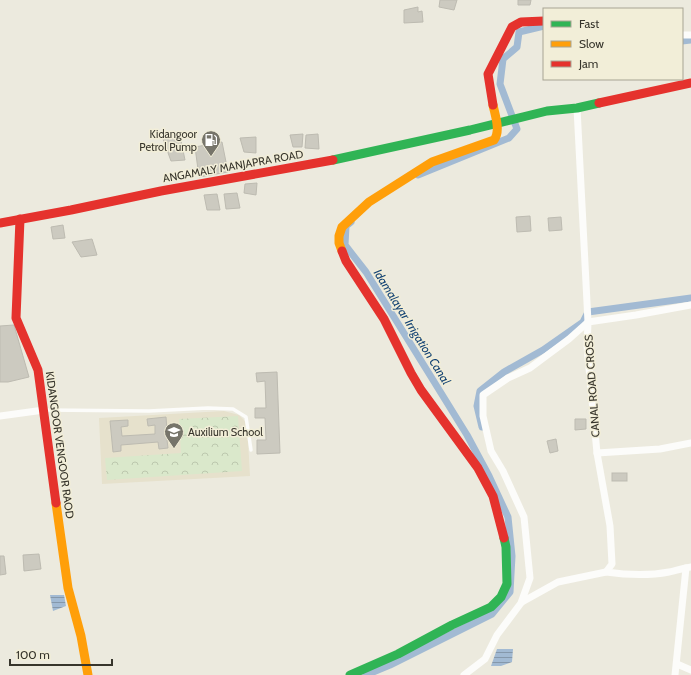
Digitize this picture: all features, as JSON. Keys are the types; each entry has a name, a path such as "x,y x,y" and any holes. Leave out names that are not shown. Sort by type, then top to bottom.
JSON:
{"street":[{"path":"350,675 398,654 452,625 491,607 501,597 507,584 506,547 493,496 478,468 418,384 384,319 346,261 339,243 339,236 342,227 369,202 432,162 494,140 497,136 498,122 488,74 512,27 521,22 543,21"},
{"name":"ANGAMALY MANJAPRA ROAD","path":"0,223 161,191 311,165 470,130 547,111 577,108 691,83"},
{"name":"CANAL ROAD CROSS","path":"577,108 588,322 587,347 597,453 610,526 612,564 606,572"},
{"name":"KIDANGOOR VENGOOR RAOD","path":"20,219 16,318 38,370 68,588 81,636 88,675"},
{"path":"464,675 485,659 497,634 522,602 530,578 524,517 504,471 491,451 483,416 483,395 508,378 530,368 569,339 588,322 636,316 691,305"},
{"path":"0,416 44,410"},
{"path":"597,453 660,449 691,443"},
{"path":"522,602 558,582 606,572 623,575 646,575 670,572 689,567 675,675"},
{"path":"677,664 691,670"}],"lane":[{"path":"44,410 149,411 208,408 233,409 246,417 251,450"}],"shaded area":[{"name":"Auxilium School","path":"224,411 239,415 247,423 250,476 102,484 99,418"}],"green space":[{"path":"238,416 242,471 107,480 105,458 181,453 179,419"}],"water":[{"path":"50,595 64,595 66,606 53,611"},
{"path":"497,649 513,649 512,662 501,666 491,666"}],"building":[{"path":"440,0 457,0 454,10 439,7"},
{"path":"518,0 531,0 530,5 518,5"},
{"path":"418,7 418,12 422,11 423,22 404,23 404,10"},
{"path":"303,134 302,147 293,147 290,135"},
{"path":"318,134 319,149 305,148 306,135"},
{"path":"180,136 185,160 171,161 163,139"},
{"path":"256,137 256,153 244,152 240,138"},
{"name":"Kidangoor Petrol Pump","path":"222,142 228,172 199,177 195,147"},
{"path":"257,183 256,195 244,193 245,184"},
{"path":"237,193 240,208 226,209 224,194"},
{"path":"217,194 220,210 207,210 204,195"},
{"path":"530,216 531,231 517,232 516,217"},
{"path":"561,217 562,230 549,231 548,218"},
{"path":"63,225 65,238 53,239 51,227"},
{"path":"92,239 97,255 81,257 72,242"},
{"path":"14,325 29,377 8,382 0,382 0,326"},
{"path":"277,372 280,453 257,454 257,440 266,440 265,418 255,418 255,408 266,408 265,381 257,382 256,373"},
{"path":"166,417 167,430 173,430 174,439 167,440 168,448 159,449 158,442 121,445 121,451 113,452 110,421 128,420 128,426 121,427 122,436 155,434 155,425 148,426 147,419"},
{"path":"575,419 586,419 586,429 575,430"},
{"path":"556,439 558,451 550,453 547,441"},
{"path":"612,473 627,473 627,481 612,481"},
{"path":"39,554 41,569 24,571 23,555"},
{"path":"0,556 4,556 6,574 0,575"}],"waterway":[{"name":"Idamalayar Irrigation Canal","path":"418,175 509,138 517,129 500,84 503,59 517,47 519,32 543,26"},
{"name":"Idamalayar Irrigation Canal","path":"683,41 691,40"},
{"name":"Idamalayar Irrigation Canal","path":"351,222 346,226 345,245 366,272 467,435 489,476 508,517 512,556 510,592 492,614 390,665 366,675"},
{"path":"482,427 477,406 480,391 504,372 543,350 583,322 588,312 691,298"}],"traffic: fast":[{"path":"333,160 470,130 547,111 577,108 599,103"},
{"path":"350,675 398,654 452,625 491,607 501,597 507,584 506,547 504,538"}],"traffic: slow":[{"path":"342,251 339,243 339,236 342,227 369,202 432,162 494,140 497,128 493,105"},
{"path":"56,503 68,588 81,636 88,675"}],"traffic: jam":[{"path":"493,105 488,74 512,27 521,22 543,21"},
{"path":"599,103 691,83"},
{"path":"0,223 161,191 333,160"},
{"path":"20,219 16,318 38,370 56,503"},
{"path":"342,251 346,261 384,319 421,390 478,468 493,496 504,538"}],"place":[{"name":"Kidangoor Petrol Pump","path":"211,157"},
{"name":"Auxilium School","path":"174,449"}]}
